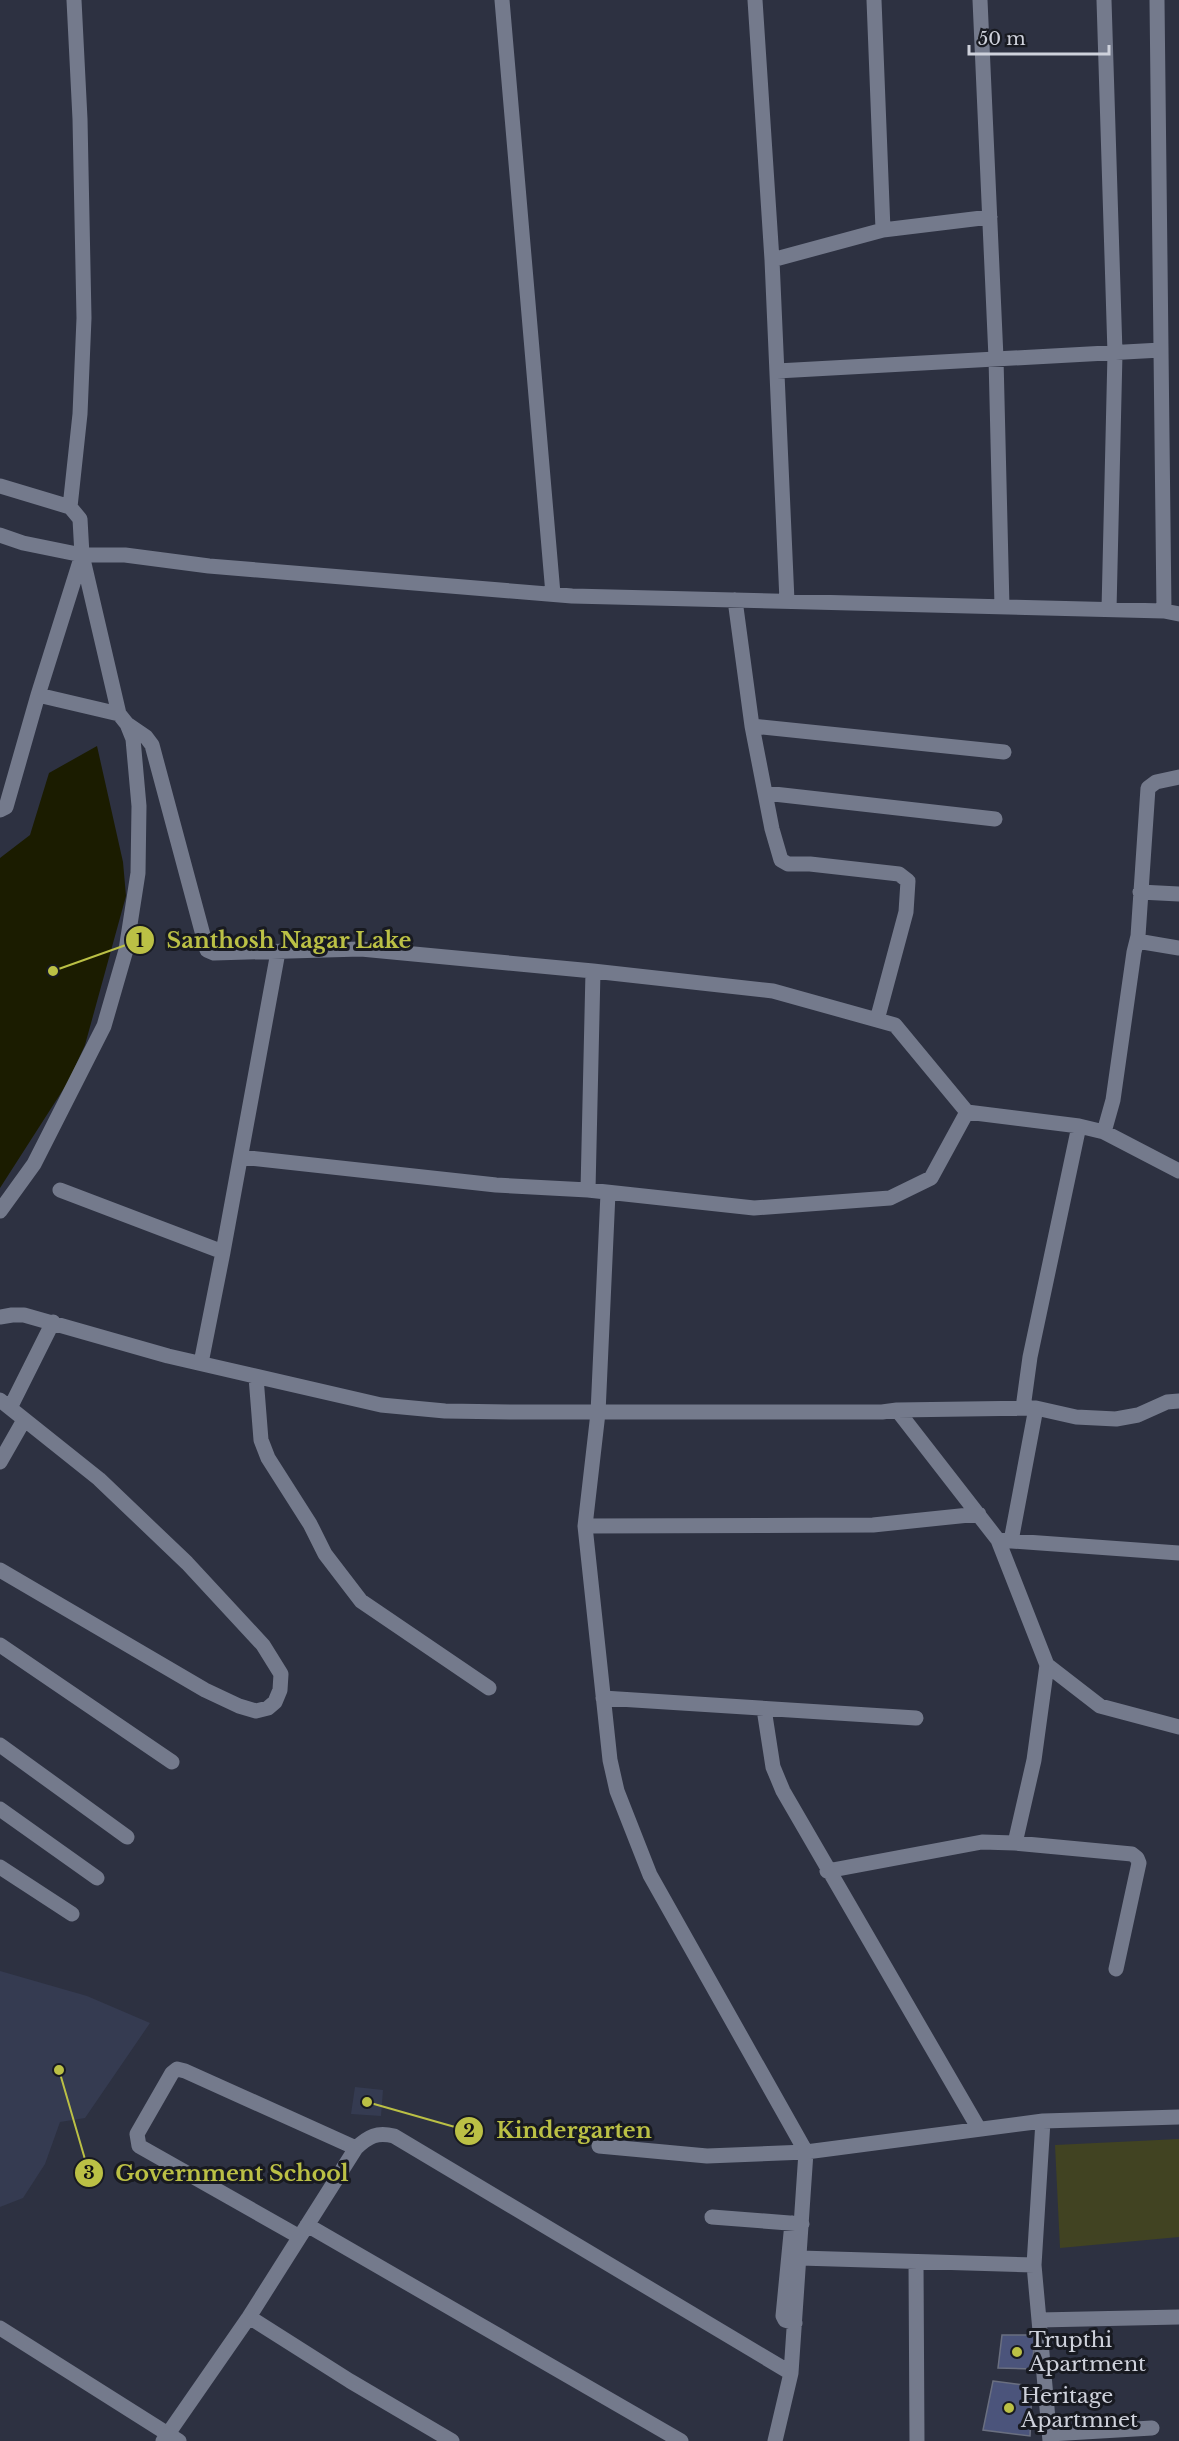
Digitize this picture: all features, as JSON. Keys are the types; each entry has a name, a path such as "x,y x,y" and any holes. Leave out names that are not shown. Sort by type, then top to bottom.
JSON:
{"street":[{"path":"70,507 80,414 84,318 80,119 74,0"},
{"path":"502,0 553,594"},
{"path":"755,0 772,260 787,601"},
{"path":"874,0 883,230"},
{"path":"980,0 996,358 1002,607"},
{"path":"1104,0 1115,352 1109,610"},
{"path":"1157,0 1164,611"},
{"path":"772,260 883,230 990,217"},
{"path":"777,370 1161,350"},
{"path":"0,486 70,507 80,519 82,555 123,719 133,739 139,806 138,873 126,950 104,1026 34,1164 0,1211"},
{"path":"0,535 23,543 82,555 125,555 209,566 553,594 1164,611 1179,615"},
{"path":"0,810 6,807 82,555"},
{"path":"735,600 752,726 778,854 784,863 899,874 908,881 906,912 876,1020"},
{"path":"38,695 123,719 146,737 152,745 207,951 214,953 361,949 773,991 896,1025 967,1112 1079,1126 1104,1132 1179,1171"},
{"path":"752,726 1004,752"},
{"path":"1104,1132 1113,1100 1137,941 1148,788 1156,782 1179,777"},
{"path":"765,794 995,819"},
{"path":"1140,892 1179,894"},
{"path":"1137,941 1179,948"},
{"path":"201,1364 278,952"},
{"path":"588,1190 594,971"},
{"path":"241,1157 496,1185 588,1190 754,1208 890,1198 931,1178 967,1112"},
{"path":"1005,1541 1029,1408 1030,1357 1079,1126"},
{"path":"60,1190 223,1252"},
{"path":"608,1193 598,1413 585,1526 610,1760 617,1791 650,1875 806,2152 783,2316 785,2320 795,2323"},
{"path":"0,1317 12,1314 24,1315 201,1364 381,1405 446,1411 870,1412 1029,1408 1076,1417 1116,1419 1138,1415 1167,1402 1179,1401"},
{"path":"0,1570 222,1698 256,1711 268,1708 275,1702 280,1690 281,1674 263,1645 187,1563 99,1479 5,1404 53,1322"},
{"path":"256,1377 258,1420 265,1449 288,1491 310,1524 325,1554 361,1601 489,1688"},
{"path":"897,1410 979,1514 1005,1541 1047,1665 1034,1760 1016,1843"},
{"path":"0,1462 24,1420"},
{"path":"585,1526 873,1525 979,1514"},
{"path":"1005,1541 1179,1553"},
{"path":"0,1645 172,1762"},
{"path":"1047,1665 1100,1706 1179,1727"},
{"path":"603,1698 916,1718"},
{"path":"764,1709 773,1767 783,1791 979,2129"},
{"path":"0,1745 127,1837"},
{"path":"0,1809 97,1878"},
{"path":"827,1870 982,1842 1132,1854 1139,1863 1116,1969"},
{"path":"0,1867 72,1914"},
{"path":"356,2148 177,2069 172,2073 137,2134 139,2146 303,2230 681,2441"},
{"path":"599,2146 707,2156 806,2152 1043,2121 1179,2117"},
{"path":"1043,2121 1034,2265 1050,2437 1152,2428"},
{"path":"0,2328 170,2439 356,2148 367,2138 380,2133 394,2136 791,2373"},
{"path":"712,2217 797,2224"},
{"path":"775,2441 791,2373 800,2258 797,2224"},
{"path":"800,2258 1034,2265"},
{"path":"916,2262 917,2441"},
{"path":"249,2317 350,2381 452,2441"},
{"path":"1039,2320 1179,2317"}],"shaded area":[{"path":"97,746 123,862 126,896 85,1045 68,1082 0,1188 0,858 30,835 49,773"},
{"path":"0,1971 87,1996 150,2023 85,2118 60,2122 45,2164 23,2198 0,2207"},
{"path":"355,2087 383,2090 381,2116 351,2114"},
{"path":"1179,2139 1179,2237 1060,2248 1055,2145"}],"building":[{"name":"Trupthi Apartment","path":"1002,2335 1035,2335 1032,2369 998,2368"},
{"name":"Heritage Apartmnet","path":"993,2381 1032,2386 1030,2436 983,2430"}],"place":[{"name":"Santhosh Nagar Lake","path":"53,971"},
{"name":"Government School","path":"59,2070"},
{"name":"Kindergarten","path":"367,2102"},
{"name":"Trupthi Apartment","path":"1017,2352"},
{"name":"Heritage Apartmnet","path":"1009,2408"}]}
